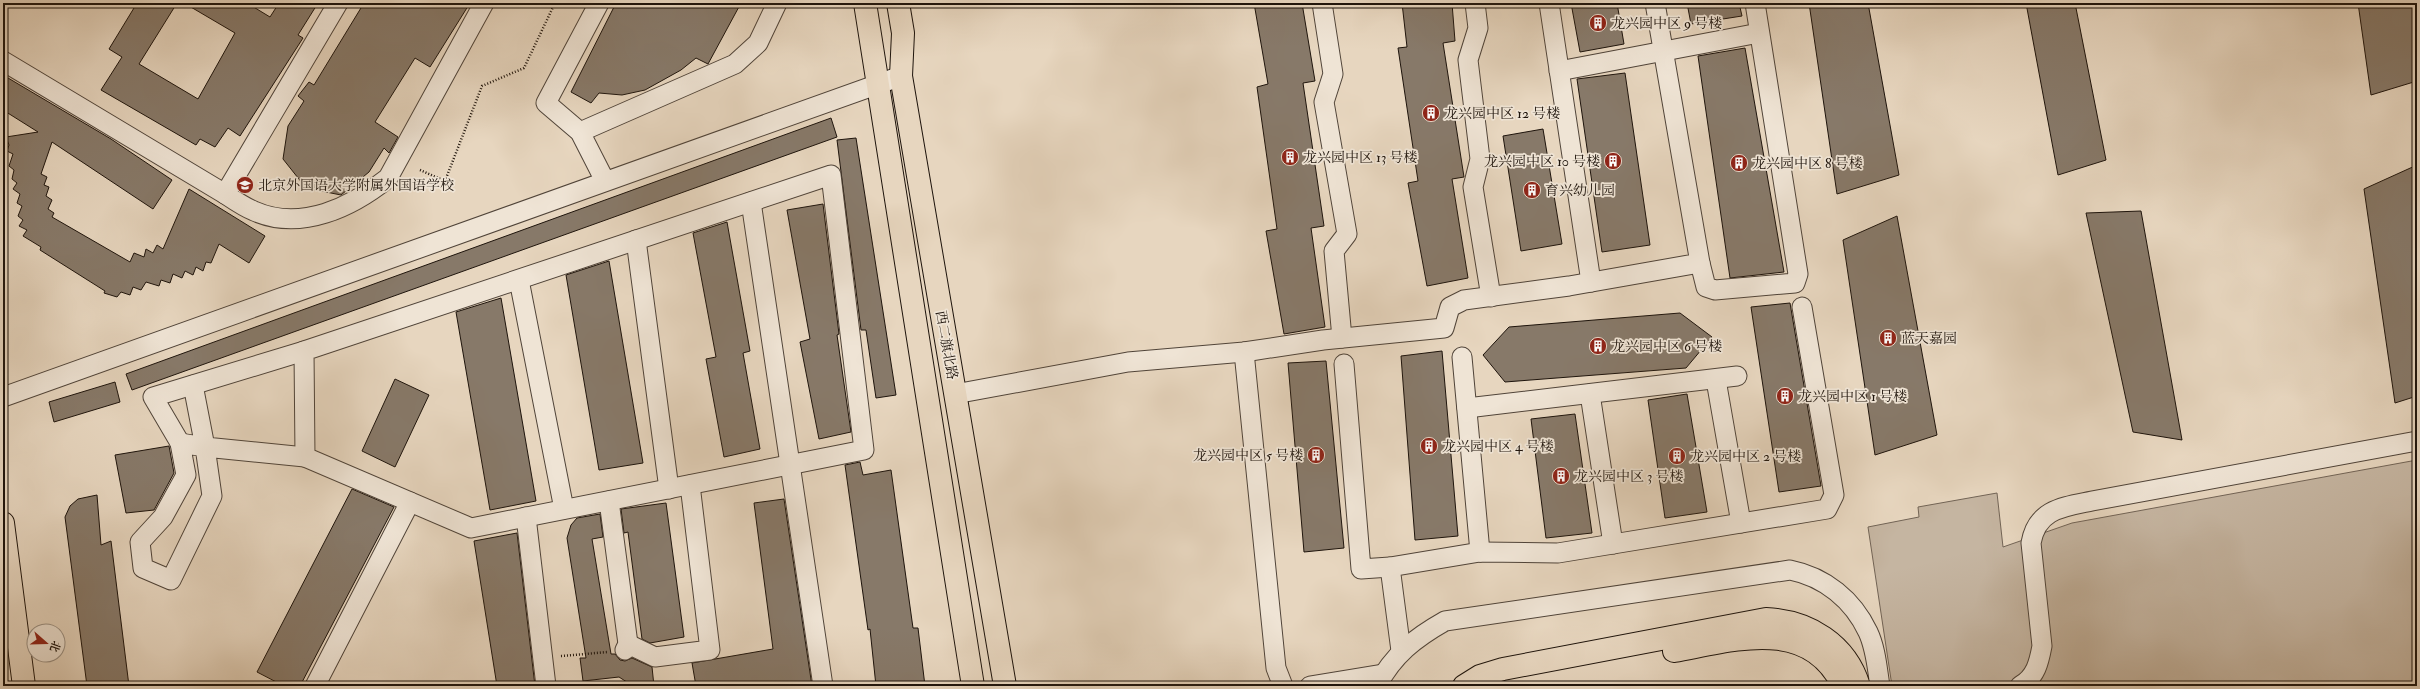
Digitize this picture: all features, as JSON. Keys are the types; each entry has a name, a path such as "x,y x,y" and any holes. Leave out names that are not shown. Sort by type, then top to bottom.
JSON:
{"main road":[{"name":"西二旗北路","path":"865,3 973,686"},
{"name":"西二旗北路","path":"898,3 903,33 901,76 1005,686"},
{"path":"3,523 24,686"},
{"path":"1464,686 1480,676 1503,669 1766,619 1793,623 1821,635 1832,643 1850,664 1859,686"},
{"path":"1495,686 1519,679 1760,637 1785,639 1813,650 1826,661 1843,686"}],"street":[{"path":"225,194 338,3"},
{"path":"3,61 255,212 275,217 315,217 339,209 366,196 388,178 484,3"},
{"path":"599,3 546,103 580,132 605,182"},
{"path":"580,132 735,64 758,43 777,3"},
{"path":"1322,3 1333,74 1324,102 1347,234 1334,251 1342,338"},
{"path":"1475,3 1478,28 1468,60 1480,159 1473,187 1491,297"},
{"path":"1549,3 1591,282"},
{"path":"1655,3 1700,263 1706,287 1715,290 1795,283 1798,274 1755,3"},
{"path":"1559,71 1760,33"},
{"path":"3,397 901,76"},
{"path":"180,443 205,447 305,457 470,528 864,450 831,176 304,351 153,397 180,443 186,475 163,516 140,542 143,568 171,580 212,496 205,447 193,385"},
{"path":"751,202 823,686"},
{"path":"636,240 669,489"},
{"path":"955,394 1128,362 1244,352 1342,338 1444,328 1450,307 1464,300 1591,282 1700,263"},
{"path":"519,280 564,509"},
{"path":"1344,364 1361,570 1390,567 1480,552 1558,553 1827,509 1834,495 1802,307"},
{"path":"304,351 305,457"},
{"path":"1244,352 1276,668 1283,686"},
{"path":"1462,357 1480,552"},
{"path":"1467,408 1716,380 1737,376"},
{"path":"1716,380 1741,523"},
{"path":"1590,394 1613,544"},
{"path":"2020,686 2033,675 2040,662 2042,646 2031,543 2033,531 2039,521 2051,511 2092,501 2417,441"},
{"path":"608,500 626,647 655,657 710,650 690,485"},
{"path":"315,686 410,502"},
{"path":"526,517 546,686"},
{"path":"1390,567 1401,650"},
{"path":"1310,686 1380,680 1401,650 1420,636 1445,621 1790,570 1806,573 1826,582 1843,597 1858,615 1869,633 1880,686"}],"path":[{"path":"420,170 445,181 482,86 524,68 555,3"},
{"path":"543,658 626,647"}],"shaded area":[{"path":"2417,460 2417,681 2391,686 1892,686 1868,527 1919,517 1918,507 1997,493 2003,547 2072,523"}],"building":[{"path":"137,3 177,3 139,64 198,99 235,33 184,3 247,3 270,17 279,3 318,3 298,35 303,38 240,136 228,128 215,147 200,139 196,145 101,90 122,57 109,49"},
{"path":"364,3 470,3 430,67 415,58 375,122 398,137 389,153 384,148 369,172 341,195 306,188 283,159 288,126 304,101 298,96 309,82 314,85"},
{"path":"616,3 741,3 708,64 696,58 681,70 645,90 622,95 599,93 591,103 571,92"},
{"name":"龙兴园中区 13 号楼","path":"1254,3 1302,3 1315,81 1303,83 1324,226 1311,228 1325,327 1284,334 1266,231 1277,229 1257,87 1268,84"},
{"name":"龙兴园中区 12 号楼","path":"1402,3 1452,3 1455,41 1443,43 1464,177 1452,179 1468,278 1427,286 1408,183 1418,181 1398,48 1407,47"},
{"name":"龙兴园中区 9 号楼","path":"1571,3 1617,3 1624,44 1580,52"},
{"path":"1687,3 1739,3 1742,16 1691,24"},
{"path":"1809,3 1868,3 1899,175 1837,194"},
{"path":"2026,3 2075,3 2106,160 2058,175"},
{"path":"2358,3 2417,3 2417,81 2371,95"},
{"name":"龙兴园中区 8 号楼","path":"1745,48 1784,272 1730,278 1698,56"},
{"name":"龙兴园中区 10 号楼","path":"1625,73 1650,245 1602,252 1577,79"},
{"path":"3,75 111,139 172,180 153,209 52,142 41,174 47,177 44,185 49,187 46,196 52,200 48,209 54,213 52,217 130,262 134,253 144,257 146,249 153,253 157,245 163,249 189,189 265,236 249,263 219,244 211,263 206,262 203,271 196,267 193,275 185,271 182,278 173,274 170,283 161,280 159,286 146,282 141,290 133,287 130,295 121,292 117,297 104,293 105,291 40,250 41,247 23,236 27,230 19,226 23,220 18,216 22,206 17,203 20,194 13,189 17,183 12,179 14,170 9,166 13,154 7,151 9,145 6,137 38,132 3,110"},
{"path":"831,118 837,137 132,390 126,374"},
{"name":"育兴幼儿园","path":"1543,129 1562,244 1521,251 1503,136"},
{"path":"856,138 896,395 876,398 866,330 861,330 837,140"},
{"path":"2417,165 2417,396 2395,403 2364,189"},
{"path":"823,204 839,334 837,335 851,432 819,439 800,342 810,339 787,210"},
{"path":"2141,211 2182,440 2133,432 2086,213"},
{"name":"蓝天嘉园","path":"1897,216 1937,435 1875,455 1843,240"},
{"path":"727,222 750,351 743,353 760,449 724,457 706,359 716,357 693,233"},
{"path":"609,261 643,463 599,470 566,275"},
{"path":"501,298 536,501 490,510 456,312"},
{"name":"龙兴园中区 1 号楼","path":"1790,303 1821,486 1779,492 1751,307"},
{"name":"龙兴园中区 6 号楼","path":"1680,313 1712,337 1686,368 1505,382 1483,355 1509,327"},
{"name":"龙兴园中区 4 号楼","path":"1442,351 1458,536 1415,540 1401,356"},
{"name":"龙兴园中区 5 号楼","path":"1326,361 1344,548 1304,552 1288,363"},
{"path":"395,379 429,395 395,467 362,451"},
{"path":"115,382 120,402 54,422 49,402"},
{"name":"龙兴园中区 2 号楼","path":"1687,394 1707,512 1665,518 1648,400"},
{"name":"龙兴园中区 3 号楼","path":"1575,414 1592,533 1546,538 1531,419"},
{"path":"169,446 174,473 154,510 126,513 115,455"},
{"path":"860,462 863,475 891,470 913,628 918,628 925,686 876,686 870,629 868,630 845,465"},
{"path":"352,489 394,507 300,686 284,686 257,672"},
{"path":"97,495 101,545 111,541 129,686 87,686 65,517 70,506 78,499"},
{"path":"784,499 812,686 696,686 692,663 773,649 754,503"},
{"path":"666,503 684,637 650,643 642,639 628,532 624,533 621,509"},
{"path":"600,514 603,537 592,539 611,654 615,654 620,660 625,661 632,658 652,667 654,686 633,686 619,677 583,681 580,658 586,658 567,538 571,525 577,518"},
{"path":"517,533 535,686 497,686 474,541"}],"place":[{"name":"龙兴园中区 9 号楼","path":"1598,23"},
{"name":"龙兴园中区 12 号楼","path":"1431,113"},
{"name":"龙兴园中区 13 号楼","path":"1290,157"},
{"name":"龙兴园中区 10 号楼","path":"1613,161"},
{"name":"龙兴园中区 8 号楼","path":"1739,163"},
{"name":"北京外国语大学附属外国语学校","path":"245,185"},
{"name":"育兴幼儿园","path":"1532,190"},
{"name":"蓝天嘉园","path":"1888,338"},
{"name":"龙兴园中区 6 号楼","path":"1598,346"},
{"name":"龙兴园中区 1 号楼","path":"1785,396"},
{"name":"龙兴园中区 4 号楼","path":"1429,446"},
{"name":"龙兴园中区 5 号楼","path":"1316,455"},
{"name":"龙兴园中区 2 号楼","path":"1677,456"},
{"name":"龙兴园中区 3 号楼","path":"1561,476"}]}
